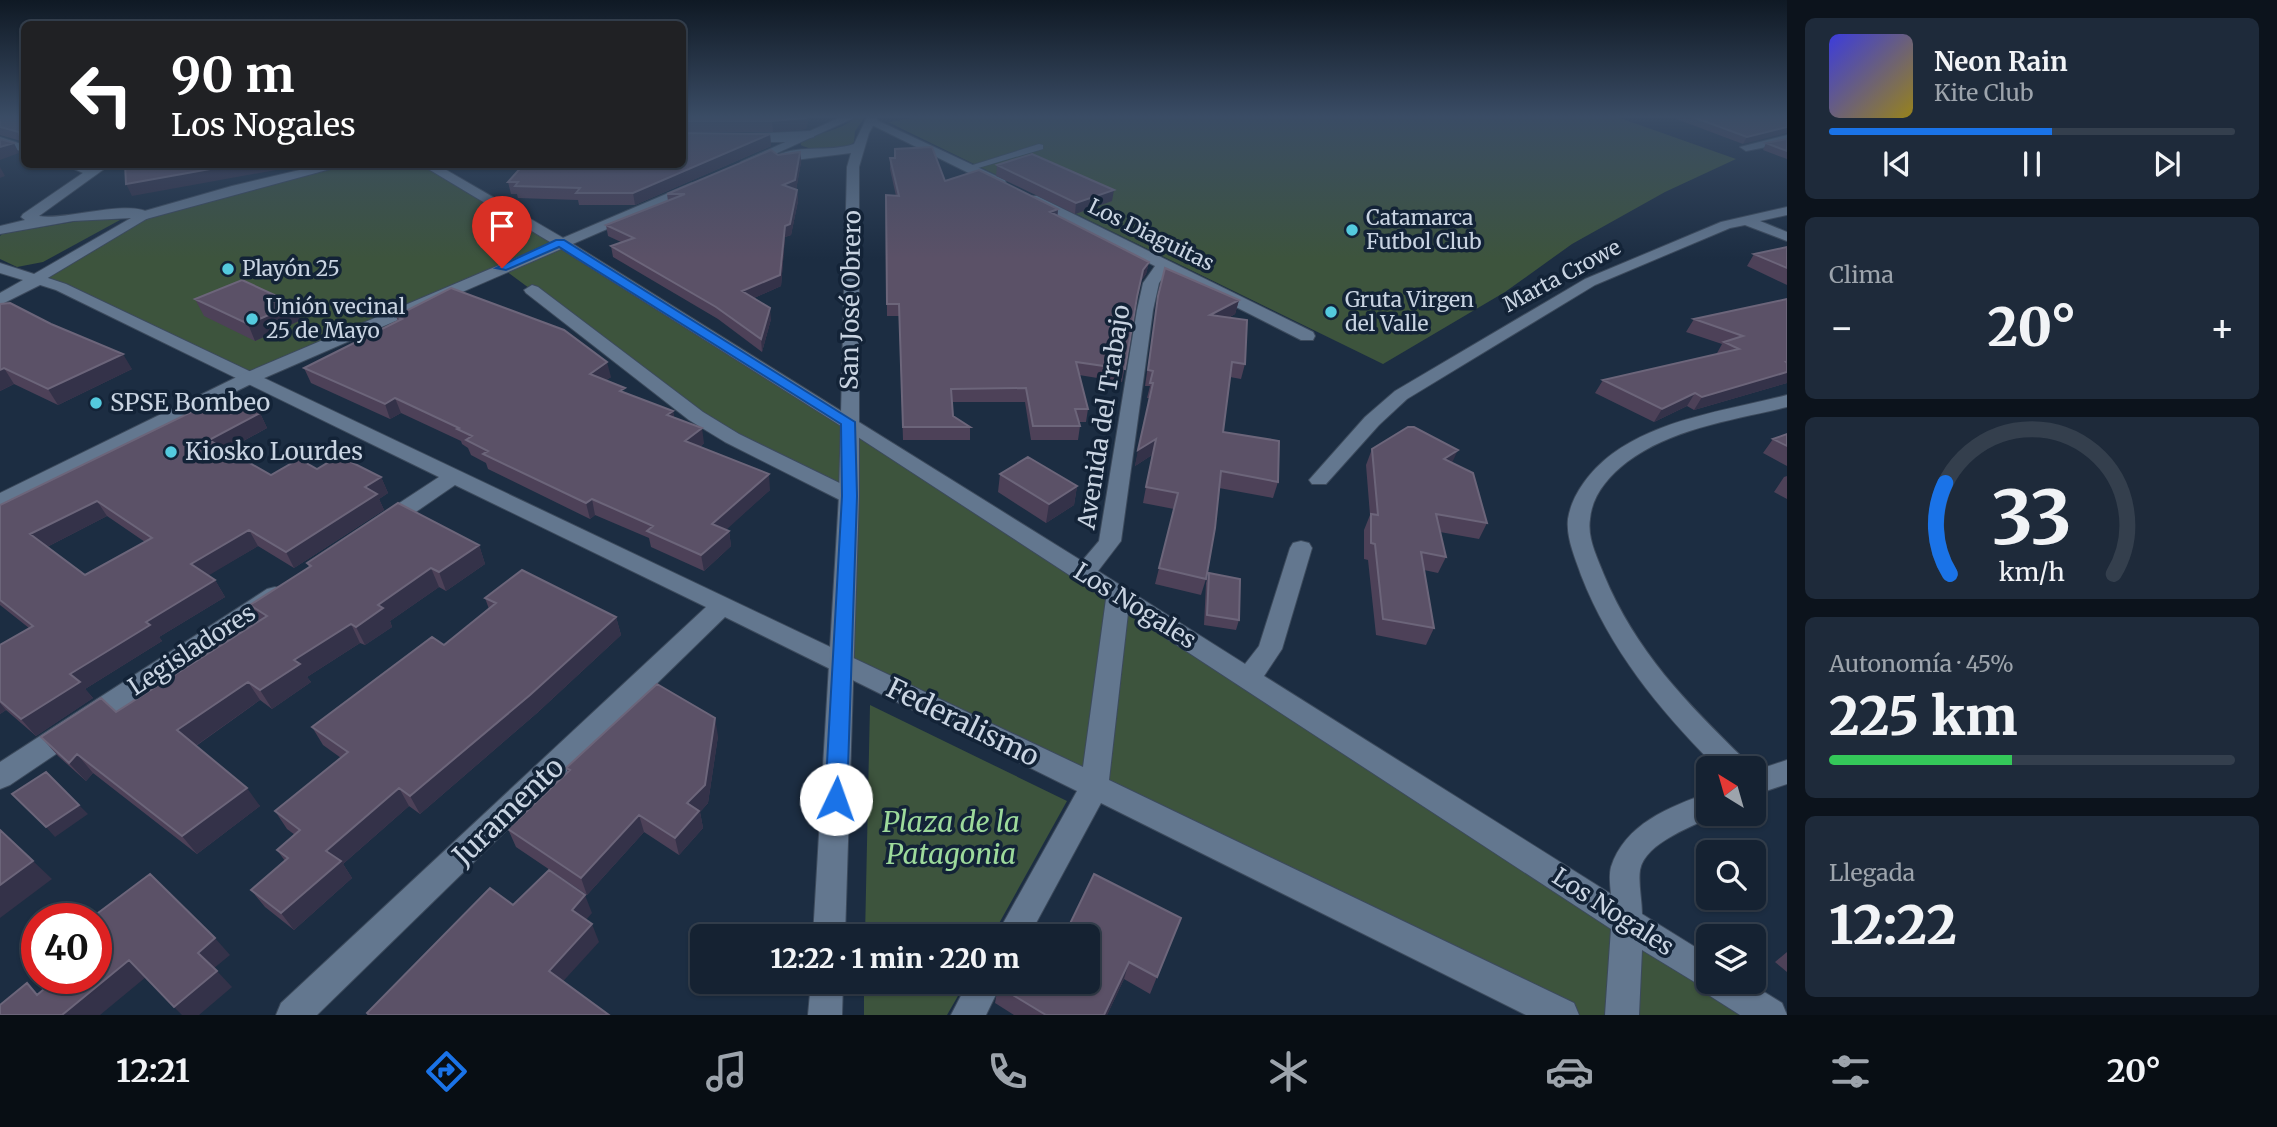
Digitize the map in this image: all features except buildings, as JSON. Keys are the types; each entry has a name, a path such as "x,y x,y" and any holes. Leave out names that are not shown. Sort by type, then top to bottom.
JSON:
{"street":[{"path":"748,164 736,170 755,164"},
{"name":"Los Diaguitas","path":"960,164 1307,336"},
{"name":"San José Obrero","path":"830,924 849,496 853,167"},
{"path":"0,219 79,168"},
{"path":"52,219 31,220 28,217 80,168"},
{"path":"0,300 39,280 146,215 237,189 327,168"},
{"name":"Los Nogales","path":"433,168 560,242 848,422 1696,966"},
{"path":"0,501 249,378 709,180"},
{"path":"0,230 52,219 113,211 146,215"},
{"name":"Marta Crowe","path":"1319,480 1371,421 1417,384 1590,282 1726,225 1787,211"},
{"path":"1745,220 1787,237"},
{"name":"Avenida del Trabajo","path":"1083,573 1110,541 1145,310 1154,275 1164,265"},
{"name":"Federalismo","path":"0,268 61,287 843,663 1562,1015"},
{"path":"532,290 696,416 732,438 849,496"},
{"path":"1723,756 1678,712 1635,662 1605,609 1578,530 1583,499 1603,474 1627,452 1656,436 1787,401"},
{"path":"361,538 455,477"},
{"path":"1249,678 1270,649 1301,548"},
{"name":"Legisladores","path":"0,777 291,584"},
{"path":"1019,924 1094,788 1118,596"},
{"name":"Juramento","path":"293,1015 722,606"},
{"path":"1766,779 1787,772"},
{"path":"1622,1015 1628,921 1625,869 1636,849 1655,830 1696,811"},
{"path":"825,1015 826,994"},
{"path":"968,1015 979,994"},
{"path":"1738,994 1770,1015"}],"lane":[{"path":"968,168 980,164"}],"green space":[{"name":"Catamarca Futbol Club","path":"975,164 1724,164 1665,192 1572,244 1505,292 1383,364"},
{"path":"331,168 432,168 466,185 1696,974 1696,994 1738,994 1770,1015 1562,1015 843,663 849,496 732,438 502,268 249,378 39,280 146,215"},
{"path":"96,218 120,220 43,262 17,267 0,259 2,234"},
{"name":"Plaza de la Patagonia","path":"870,705 1067,801 999,924 865,924"},
{"path":"864,994 959,994 947,1015 864,1015"}],"place":[{"name":"Catamarca Futbol Club","path":"1352,230"},
{"name":"Playón 25","path":"228,269"},
{"name":"Gruta Virgen del Valle","path":"1331,312"},
{"name":"Unión vecinal 25 de Mayo","path":"252,319"},
{"name":"SPSE Bombeo","path":"96,403"},
{"name":"Kiosko Lourdes","path":"171,452"}],"route":[{"path":"502,268 560,242 848,422 849,496 836,799"}]}
